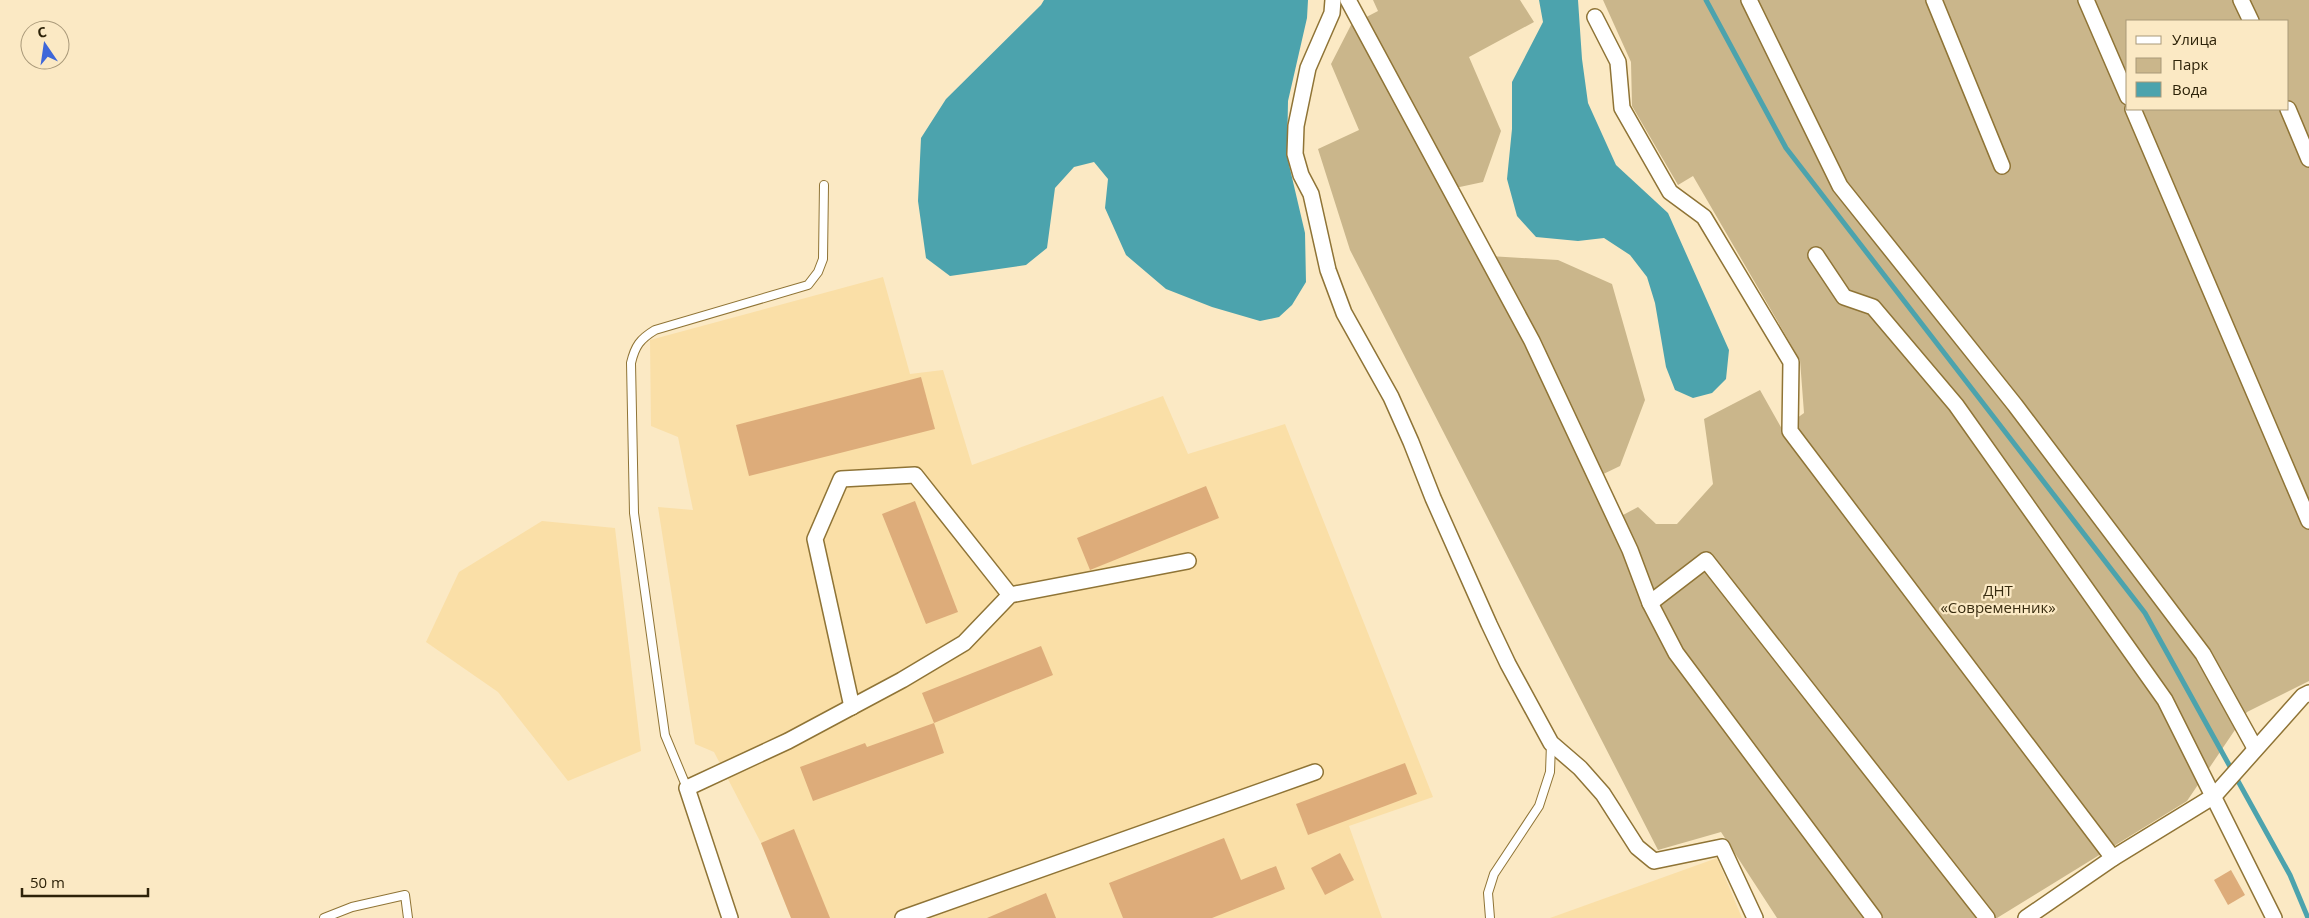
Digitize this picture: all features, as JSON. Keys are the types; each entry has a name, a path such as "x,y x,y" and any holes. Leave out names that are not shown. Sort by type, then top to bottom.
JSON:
{"street":[{"path":"1333,0 1332,13 1308,68 1296,126 1294,154 1301,176 1311,194 1328,270 1344,313 1391,397 1489,624 1552,743 1580,768 1602,794 1637,847 1654,861 1722,848 1755,918"},
{"path":"1348,0 1532,341 1630,550 1650,603 1676,653 1874,918"},
{"path":"1934,0 2002,166"},
{"path":"2086,0 2126,92"},
{"path":"2242,0 2250,20"},
{"path":"1754,2 1840,186 2015,405 2203,654 2255,748"},
{"path":"1595,17 1618,62 1622,108 1670,192 1704,217 1791,362 1790,431 2113,858"},
{"path":"2133,110 2309,521"},
{"path":"2288,110 2309,159"},
{"path":"1816,255 1844,296 1873,307 1956,405 2166,700 2274,918"},
{"path":"852,707 815,539 841,479 915,475 1010,595"},
{"path":"1650,603 1706,560 1987,918"},
{"path":"730,918 687,788 788,742 964,643 1010,595 1188,561"},
{"path":"2026,918 2113,858 2214,796 2255,748 2303,696 2309,693"},
{"path":"903,918 1315,772"}],"lane":[{"path":"687,788 665,735 634,513 631,363 635,346 643,337 655,330 808,286 818,272 823,259 824,185"},
{"path":"1490,918 1488,893 1494,874 1539,806 1550,772 1552,743"},
{"path":"324,918 352,907 405,895 408,918"}],"shaded area":[{"path":"883,277 910,374 943,370 972,465 1163,396 1188,454 1285,424 1433,797 1349,826 1382,918 791,918 761,843 714,752 695,744 658,507 693,510 678,437 651,426 650,340"},
{"path":"542,521 615,528 641,751 568,781 498,692 426,642 459,572"},
{"path":"1717,858 1742,918 1550,918"}],"green space":[{"name":"ДНТ «Современник»","path":"1373,0 1520,0 1534,22 1469,57 1501,131 1483,182 1455,188 1489,256 1558,260 1612,284 1645,400 1620,466 1593,479 1610,522 1638,507 1656,524 1677,524 1713,484 1704,419 1760,390 1782,429 1804,413 1800,360 1693,176 1678,185 1632,106 1631,62 1603,0 2309,0 2309,681 2247,712 2187,801 1997,918 1777,918 1721,832 1658,850 1350,250 1318,149 1359,130 1331,64 1351,25 1378,11"}],"water":[{"path":"1044,0 1308,0 1307,18 1288,101 1287,156 1305,233 1306,282 1292,305 1279,317 1260,321 1212,307 1166,289 1126,255 1105,208 1108,179 1094,162 1074,167 1055,188 1047,248 1026,265 950,276 926,258 918,201 921,138 946,99"},
{"path":"1539,0 1578,0 1582,59 1588,103 1616,165 1668,213 1729,350 1726,379 1712,393 1693,398 1675,390 1666,367 1655,303 1647,277 1630,255 1604,238 1578,241 1536,237 1517,216 1507,179 1512,129 1512,82 1543,22"}],"building":[{"path":"921,377 935,429 749,476 736,425"},
{"path":"1206,486 1219,518 1090,570 1077,538"},
{"path":"915,501 958,612 926,624 882,514"},
{"path":"1041,646 1053,675 934,723 922,693"},
{"path":"934,723 944,753 813,801 800,767 865,743 867,747"},
{"path":"1405,763 1417,794 1308,835 1296,804"},
{"path":"794,829 830,918 791,918 761,843"},
{"path":"1224,838 1241,880 1276,866 1285,889 1212,918 1123,918 1109,883"},
{"path":"1340,853 1354,880 1325,895 1311,868"},
{"path":"2231,870 2245,895 2228,905 2214,880"},
{"path":"1046,893 1056,918 987,918"}],"waterway":[{"path":"1706,0 1786,148 2145,613 2290,875 2308,918"}]}
